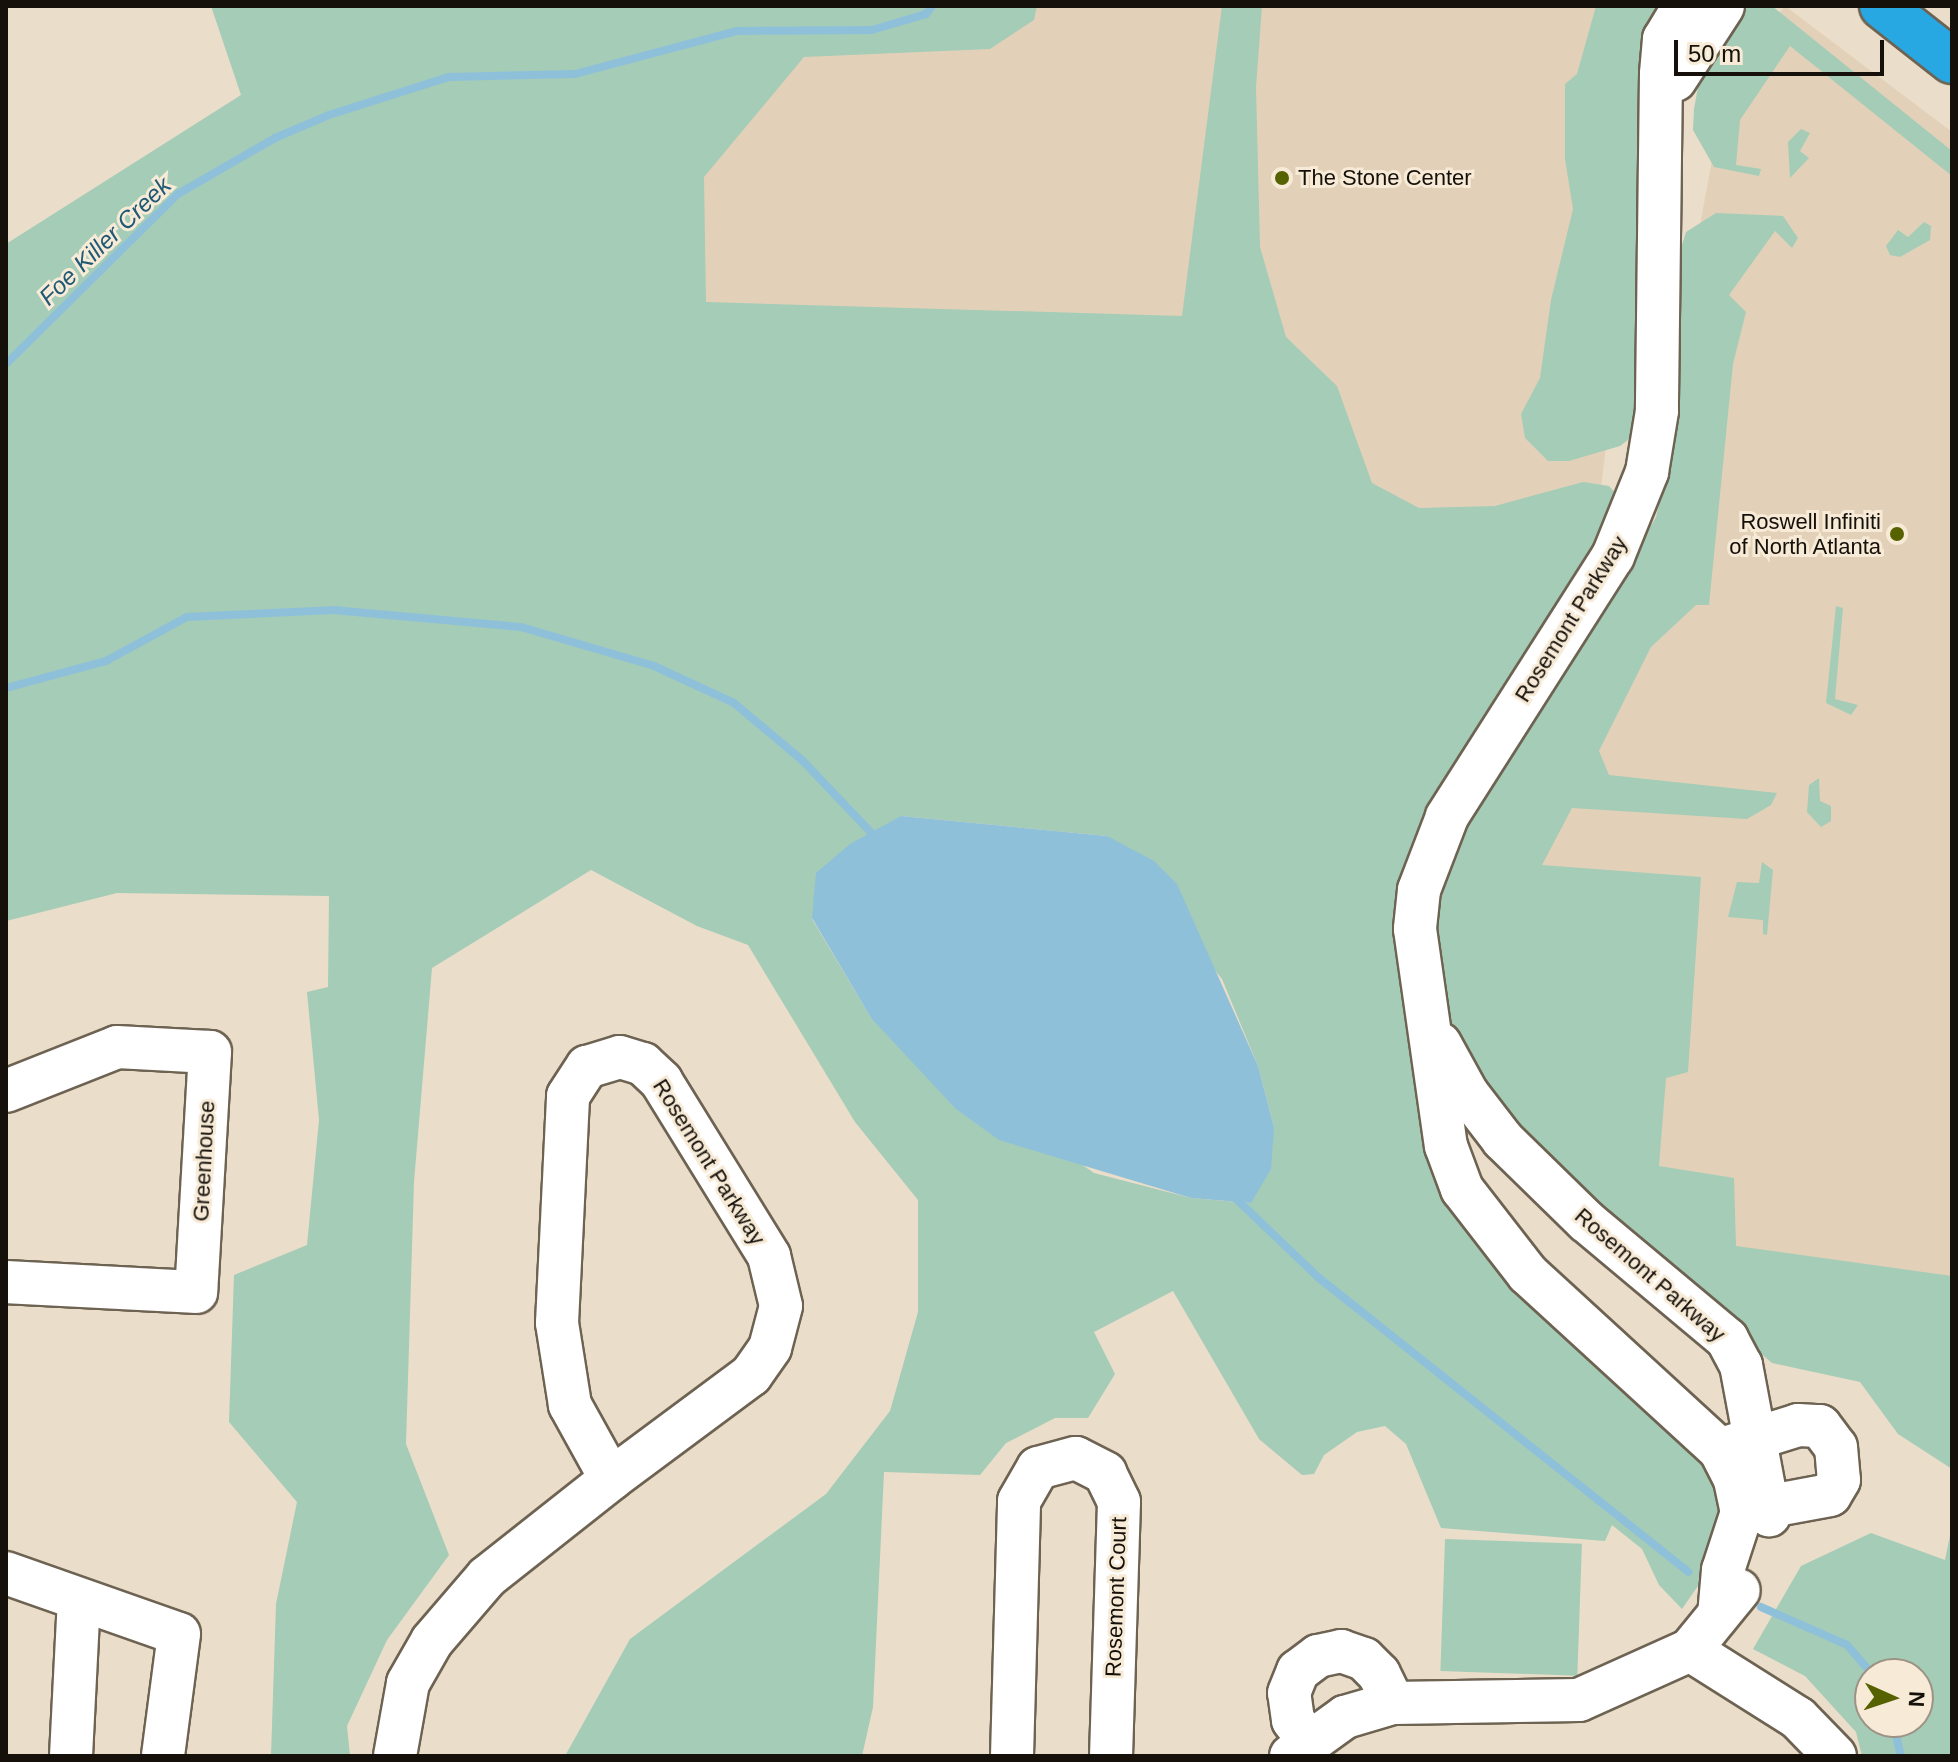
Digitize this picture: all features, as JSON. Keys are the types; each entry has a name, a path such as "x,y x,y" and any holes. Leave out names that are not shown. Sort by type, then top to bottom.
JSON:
{"highway":[{"path":"1882,6 1952,61"}],"street":[{"name":"Rosemont Parkway","path":"1684,6 1664,39 1657,411 1647,472 1613,556 1433,845 1415,929 1446,1146 1462,1189 1528,1274 1736,1443"},
{"path":"1663,102 1723,6"},
{"name":"Rosemont Parkway","path":"1426,1018 1467,1093 1503,1140 1586,1221 1727,1339 1741,1365 1736,1443 1756,1510"},
{"name":"Greenhouse","path":"6,1091 117,1047 210,1052 196,1292 6,1282"},
{"name":"Rosemont Parkway","path":"395,1756 408,1683 432,1641 487,1577 611,1479 751,1375 770,1348 781,1306 769,1256 661,1081 643,1064 620,1057 587,1067 568,1096 557,1323 570,1405 611,1479"},
{"path":"1393,1703 1379,1674 1364,1659 1341,1651 1318,1656 1298,1671 1289,1693 1299,1748 1345,1717 1393,1703 1579,1700 1690,1650 1720,1608 1723,1570 1756,1510 1830,1495 1839,1480 1838,1456 1830,1435 1820,1426 1798,1425 1736,1443"},
{"name":"Rosemont Court","path":"1012,1756 1019,1501 1038,1468 1076,1458 1105,1473 1119,1502 1111,1756"},
{"path":"6,1573 179,1634 163,1756"},
{"path":"71,1756 79,1600"},
{"path":"1690,1650 1713,1670 1798,1718 1835,1756"}],"shaded area":[{"path":"406,6 1632,6 1613,391 1601,487 1545,583 544,438"},
{"path":"1785,6 1952,132 1952,1352 1767,1327 1485,984 1670,535 1698,236 1727,79"}],"green space":[{"path":"211,6 1037,6 1034,20 990,49 804,57 704,177 706,302 1182,316 1222,6 1262,6 1256,87 1260,247 1286,337 1337,386 1372,483 1419,508 1495,506 1583,482 1609,486 1617,495 1582,576 1430,811 1440,1149 1730,1488 1722,1551 1682,1609 1659,1585 1642,1549 1612,1525 1605,1541 1441,1528 1406,1444 1385,1426 1357,1432 1324,1455 1314,1474 1302,1475 1259,1439 1173,1291 1094,1332 1115,1374 1088,1418 1055,1418 1006,1443 980,1475 884,1472 873,1707 862,1756 565,1756 630,1639 826,1494 890,1411 918,1312 918,1200 855,1122 748,945 697,926 591,870 432,968 414,1182 406,1444 449,1555 387,1640 347,1726 350,1756 271,1756 276,1604 297,1502 229,1422 234,1275 307,1245 319,1120 307,992 328,987 329,896 117,893 6,921 6,244 241,95","holes":["901,816 1107,836 1222,979 1258,1066 1274,1127 1250,1203 1191,1198 1094,1173 871,1018 812,919"]},
{"path":"1596,6 1669,6 1641,412 1633,436 1620,446 1569,461 1548,461 1525,438 1521,414 1540,378 1551,300 1573,209 1565,159 1565,84 1577,74"},
{"path":"1734,6 1772,6 1952,151 1952,176 1790,46 1740,120 1736,165 1761,169 1759,176 1714,167 1693,130 1694,109 1705,49"},
{"path":"1801,129 1810,133 1800,151 1809,158 1790,178 1788,142"},
{"path":"1716,213 1783,216 1798,238 1792,248 1775,231 1729,295 1746,312 1733,364 1709,605 1696,605 1651,647 1599,751 1609,775 1777,793 1771,805 1747,819 1572,808 1542,865 1701,877 1688,1072 1666,1078 1659,1166 1734,1178 1736,1246 1952,1276 1952,1469 1898,1434 1860,1382 1772,1363 1542,1166 1468,1070 1447,1011 1438,966 1436,916 1445,874 1469,812 1590,633 1656,517 1677,429 1682,245 1686,232"},
{"path":"1924,222 1931,226 1930,240 1900,257 1890,255 1886,246 1898,230 1908,237"},
{"path":"1836,606 1843,608 1835,699 1858,705 1851,715 1826,703"},
{"path":"1819,778 1820,801 1831,806 1831,821 1821,827 1807,812 1809,785"},
{"path":"1762,862 1773,870 1767,935 1763,934 1763,920 1728,917 1737,882 1759,883"},
{"path":"1952,1526 1952,1756 1862,1756 1858,1738 1934,1738 1934,1658 1854,1658 1854,1730 1805,1676 1753,1649 1801,1566 1871,1533 1945,1560"},
{"path":"1445,1539 1582,1544 1577,1676 1440,1671"}],"water":[{"path":"901,816 1107,836 1154,861 1177,884 1258,1066 1274,1127 1271,1169 1251,1203 1191,1198 999,1140 956,1109 871,1018 812,918 816,873 850,844"}],"waterway":[{"name":"Foe Killer Creek","path":"6,364 178,194 275,138 329,115 449,77 575,74 737,31 872,30 926,14 932,6"},
{"path":"6,688 106,661 187,617 333,610 521,627 654,666 734,703 803,761 877,839"},
{"path":"1231,1194 1319,1278 1688,1572"},
{"path":"1761,1607 1847,1645 1858,1658"},
{"path":"1897,1738 1901,1756"}],"place":[{"name":"The Stone Center","path":"1282,178"},
{"name":"Roswell Infiniti of North Atlanta","path":"1897,534"}]}
